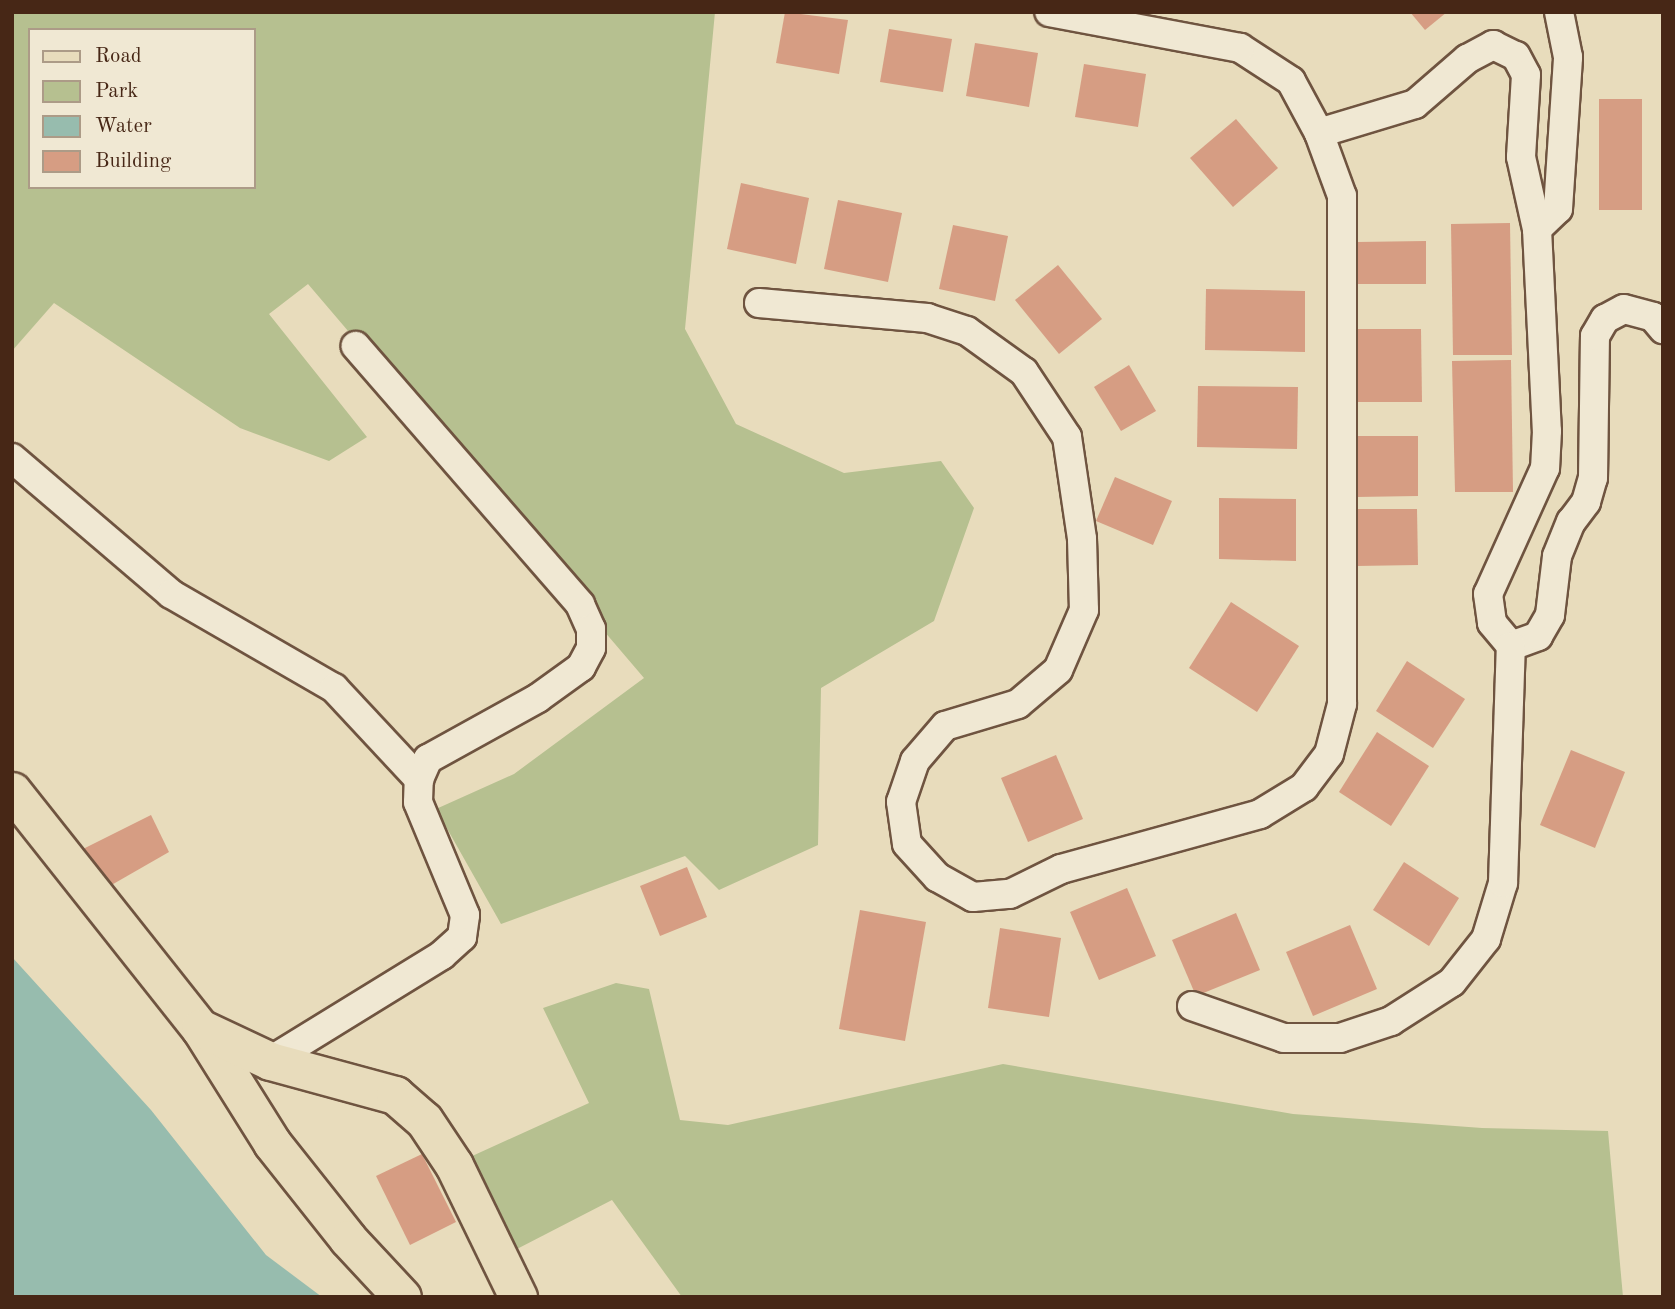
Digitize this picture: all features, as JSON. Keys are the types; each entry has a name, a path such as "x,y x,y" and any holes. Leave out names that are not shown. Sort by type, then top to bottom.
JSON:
{"main road":[{"path":"12,791 36,815 200,1028 272,1143 348,1239 402,1297"},
{"path":"200,1028 270,1061 395,1095 424,1120 454,1166 518,1297"}],"street":[{"path":"759,303 927,318 967,331 1024,372 1068,437 1082,539 1084,611 1058,670 1018,704 946,726 915,761 901,802 907,845 937,877 973,897 1010,894 1061,869 1260,814 1304,787 1329,754 1342,704 1342,196 1319,133 1291,81 1240,48 1049,12"},
{"path":"1536,229 1558,209 1567,57 1559,12"},
{"path":"1192,1006 1284,1038 1340,1038 1391,1021 1452,982 1486,939 1503,883 1511,646 1492,623 1488,594 1545,468 1547,431 1536,229 1521,157 1526,75 1516,56 1493,45 1467,59 1415,104 1319,133"},
{"path":"1511,646 1538,636 1550,615 1557,556 1571,522 1586,502 1593,478 1595,336 1605,319 1624,309 1653,317 1663,329"},
{"path":"270,1061 442,956 462,937 466,915 418,802 419,779 428,759 448,745 538,698 581,667 591,648 591,629 580,604 356,346"},
{"path":"12,458 171,594 334,688 419,779"}],"green space":[{"path":"12,12 715,12 685,329 736,424 844,473 941,461 974,508 934,621 821,688 818,845 719,890 685,856 501,924 436,809 514,774 644,678 308,284 269,314 367,437 329,461 240,428 54,303 12,351"},
{"path":"616,983 649,989 680,1120 728,1125 1003,1064 1293,1114 1482,1128 1608,1131 1623,1297 682,1297 612,1200 515,1250 470,1157 589,1103 543,1008"}],"water":[{"path":"12,957 151,1110 266,1255 322,1297 12,1297"}],"building":[{"path":"785,12 848,20 839,74 776,63"},
{"path":"1410,12 1447,12 1425,30"},
{"path":"889,29 952,39 943,92 880,82"},
{"path":"975,43 1038,53 1029,107 966,96"},
{"path":"1084,64 1146,74 1138,127 1075,117"},
{"path":"1599,99 1642,99 1642,210 1599,210"},
{"path":"1236,119 1278,168 1233,207 1190,158"},
{"path":"741,183 809,198 796,264 727,249"},
{"path":"838,200 902,213 888,282 824,269"},
{"path":"1510,223 1512,355 1453,355 1451,224"},
{"path":"953,225 1008,236 995,301 939,289"},
{"path":"1426,241 1426,284 1357,284 1357,242"},
{"path":"1058,265 1102,319 1059,354 1015,300"},
{"path":"1206,289 1305,291 1305,352 1205,350"},
{"path":"1353,329 1421,329 1422,402 1354,402"},
{"path":"1511,360 1513,492 1455,492 1452,361"},
{"path":"1129,365 1156,411 1121,431 1094,387"},
{"path":"1198,386 1298,387 1297,449 1197,447"},
{"path":"1354,436 1418,436 1418,496 1356,497"},
{"path":"1115,477 1172,501 1153,545 1096,521"},
{"path":"1219,498 1296,499 1296,561 1219,559"},
{"path":"1355,509 1417,509 1418,565 1356,566"},
{"path":"1231,602 1299,646 1257,712 1189,668"},
{"path":"1407,661 1465,699 1433,748 1376,711"},
{"path":"1377,732 1429,766 1391,826 1339,792"},
{"path":"1571,750 1625,772 1595,848 1540,825"},
{"path":"1056,755 1083,819 1028,842 1001,778"},
{"path":"151,815 169,852 101,891 79,851"},
{"path":"1404,862 1459,898 1429,946 1373,910"},
{"path":"687,867 707,917 660,936 640,886"},
{"path":"1127,888 1156,956 1099,980 1070,912"},
{"path":"860,910 926,922 905,1041 839,1029"},
{"path":"1236,913 1260,970 1196,996 1172,940"},
{"path":"1350,925 1377,989 1313,1016 1286,952"},
{"path":"1000,928 1061,938 1049,1017 988,1008"},
{"path":"422,1154 456,1222 410,1245 376,1176"}]}
